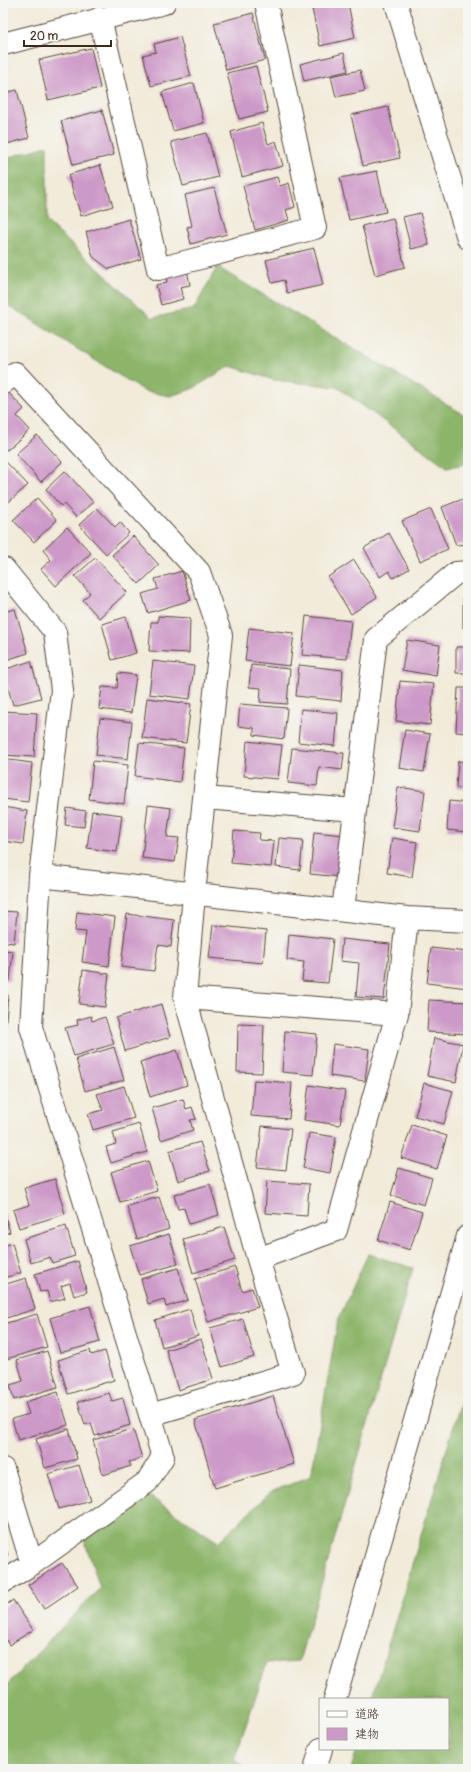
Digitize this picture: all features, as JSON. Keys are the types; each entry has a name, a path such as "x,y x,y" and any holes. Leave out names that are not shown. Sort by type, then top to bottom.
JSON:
{"street":[{"path":"3,44 100,18 164,3"},
{"path":"100,18 158,269 315,228 266,3"},
{"path":"396,3 468,238"},
{"path":"3,383 15,373 199,572 221,635 194,894 186,998 258,1259 293,1372 150,1415"},
{"path":"3,569 55,632 62,690 40,876 31,1027 163,1457 147,1482 32,1564 3,1582"},
{"path":"343,910 376,639 456,573 468,572"},
{"path":"204,798 355,810"},
{"path":"40,876 407,918 468,921"},
{"path":"258,1259 336,1230 397,1014 407,918"},
{"path":"186,998 397,1014"},
{"path":"335,1698 468,1236"},
{"path":"3,1469 32,1564"},
{"path":"315,1769 321,1750"}],"green space":[{"path":"47,146 47,222 152,318 194,309 217,267 468,417 468,464 447,467 337,387 274,380 230,366 192,389 170,396 144,391 3,302 3,159"},
{"path":"368,1254 413,1268 299,1661 267,1663 234,1760 250,1769 3,1769 3,1689 100,1588 84,1539 146,1494 218,1542 271,1492 311,1476 338,1320"},
{"path":"468,1378 468,1769 351,1769 357,1750 449,1750 449,1698 372,1698"}],"building":[{"path":"348,3 355,38 320,46 311,4"},
{"path":"253,13 265,60 226,70 214,23"},
{"path":"180,37 191,76 151,86 143,55 156,52 154,44"},
{"path":"91,48 100,88 48,100 39,60"},
{"path":"344,53 348,71 304,81 300,64"},
{"path":"256,66 268,112 239,119 227,73"},
{"path":"360,70 365,91 336,97 331,76"},
{"path":"194,83 204,123 173,131 162,92"},
{"path":"3,89 5,93 17,90 29,138 3,145"},
{"path":"388,107 400,158 363,166 351,115"},
{"path":"102,110 114,155 73,165 61,121"},
{"path":"262,123 268,144 276,141 283,166 242,177 231,132"},
{"path":"207,133 218,177 183,186 171,142"},
{"path":"100,165 113,206 81,216 68,175"},
{"path":"377,171 386,212 349,220 340,178"},
{"path":"277,177 280,186 289,183 295,207 286,210 289,220 255,230 243,186"},
{"path":"214,188 227,234 191,244 187,227 192,226 185,195"},
{"path":"420,213 429,245 411,249 403,217"},
{"path":"393,218 405,267 375,275 362,226"},
{"path":"129,219 141,259 109,269 93,257 86,232"},
{"path":"314,248 323,285 287,293 284,280 272,283 266,260"},
{"path":"187,270 190,285 180,287 183,299 161,305 156,285 167,282 166,275"},
{"path":"8,392 24,409 17,416 30,430 7,450 3,446 3,396"},
{"path":"37,435 62,462 41,482 16,454"},
{"path":"6,462 28,485 3,507 3,465"},
{"path":"65,471 93,502 76,517 64,504 61,506 46,489"},
{"path":"37,498 57,520 34,542 13,520"},
{"path":"463,499 468,499 468,544 456,545 442,507"},
{"path":"97,508 115,527 120,522 129,533 106,554 79,525"},
{"path":"431,509 448,549 420,561 402,521"},
{"path":"67,527 91,553 56,586 41,569 51,560 43,550"},
{"path":"389,533 409,569 393,578 389,571 380,577 364,548"},
{"path":"133,536 159,565 139,584 112,555"},
{"path":"95,558 127,592 99,618 83,600 90,593 75,576"},
{"path":"354,560 377,597 351,614 328,577"},
{"path":"182,571 191,600 148,613 142,594 158,589 155,579"},
{"path":"463,588 468,588 468,628 463,628"},
{"path":"15,609 28,653 3,661 3,612"},
{"path":"158,616 190,618 189,653 149,651 151,622 158,622"},
{"path":"306,616 351,621 347,659 302,655"},
{"path":"126,617 136,653 112,660 102,624"},
{"path":"249,628 294,633 290,666 245,661"},
{"path":"407,640 440,645 436,676 402,670"},
{"path":"456,647 468,647 468,673 456,673"},
{"path":"31,661 41,698 13,705 3,670"},
{"path":"153,661 194,666 190,699 149,694"},
{"path":"251,665 290,669 287,704 260,702 261,688 249,687"},
{"path":"299,665 343,670 341,701 296,696"},
{"path":"118,673 136,675 131,713 99,709 102,687 117,688"},
{"path":"400,681 434,684 430,725 396,721"},
{"path":"458,688 468,688 468,733 456,732"},
{"path":"147,698 191,704 186,743 142,738"},
{"path":"240,704 287,708 284,739 254,735 254,728 238,726"},
{"path":"301,709 338,713 335,746 298,742"},
{"path":"3,711 37,713 34,757 3,755"},
{"path":"100,718 132,722 128,759 96,755"},
{"path":"405,730 430,734 424,772 399,768"},
{"path":"247,741 282,745 278,779 244,776"},
{"path":"139,743 184,748 180,782 135,776"},
{"path":"292,748 344,753 342,770 319,767 317,786 288,783"},
{"path":"3,759 32,763 28,802 3,799"},
{"path":"93,761 128,765 124,804 89,799"},
{"path":"458,761 468,762 468,789 456,788"},
{"path":"398,787 425,791 420,831 392,827"},
{"path":"449,801 468,803 468,832 447,830"},
{"path":"148,805 171,808 167,837 179,838 175,862 142,858"},
{"path":"3,807 27,811 23,844 3,841"},
{"path":"67,808 86,811 84,827 65,825"},
{"path":"92,811 122,815 117,852 87,848"},
{"path":"234,831 260,833 259,840 274,841 271,867 231,863"},
{"path":"314,832 344,835 340,877 310,874"},
{"path":"279,838 303,840 300,870 276,867"},
{"path":"392,838 417,842 412,877 387,873"},
{"path":"3,911 17,912 14,943 3,942"},
{"path":"77,912 115,917 109,966 82,962 86,932 75,931"},
{"path":"127,914 174,920 171,947 158,945 154,971 121,967"},
{"path":"213,925 266,931 263,963 209,958"},
{"path":"289,934 333,939 328,983 302,981 304,962 287,960"},
{"path":"342,939 390,944 384,999 356,997 359,963 340,961"},
{"path":"431,948 468,952 468,988 427,983"},
{"path":"3,950 13,951 10,981 3,980"},
{"path":"83,970 109,974 105,1007 79,1004"},
{"path":"3,995 8,995 5,1033 3,1033"},
{"path":"429,1000 468,1002 468,1034 427,1032"},
{"path":"161,1004 170,1037 125,1051 116,1018"},
{"path":"91,1016 92,1021 105,1017 114,1044 74,1056 65,1028 78,1025 77,1020"},
{"path":"238,1024 264,1025 262,1073 237,1072"},
{"path":"285,1031 317,1034 313,1075 282,1072"},
{"path":"434,1038 463,1044 456,1082 427,1076"},
{"path":"333,1044 369,1049 365,1081 330,1076"},
{"path":"114,1047 124,1080 85,1091 76,1059"},
{"path":"177,1050 187,1085 150,1097 140,1062"},
{"path":"254,1080 292,1083 289,1119 251,1116"},
{"path":"424,1083 453,1091 444,1124 415,1116"},
{"path":"309,1085 345,1091 340,1125 304,1120"},
{"path":"124,1086 134,1118 93,1130 88,1114 103,1110 97,1094"},
{"path":"183,1099 186,1109 192,1107 196,1119 190,1120 193,1130 161,1140 152,1108"},
{"path":"139,1124 147,1152 111,1163 106,1147 116,1144 113,1132"},
{"path":"412,1125 447,1136 437,1169 401,1158"},
{"path":"262,1126 291,1129 286,1170 257,1167"},
{"path":"309,1133 336,1137 330,1173 303,1168"},
{"path":"200,1142 210,1171 178,1181 169,1151"},
{"path":"148,1161 157,1191 120,1202 111,1172"},
{"path":"399,1168 432,1178 424,1205 391,1195"},
{"path":"55,1179 65,1214 19,1228 13,1210 29,1205 24,1188"},
{"path":"267,1181 309,1184 307,1216 265,1213"},
{"path":"210,1184 219,1215 189,1224 184,1208 178,1209 174,1195"},
{"path":"159,1197 169,1229 137,1239 127,1206"},
{"path":"390,1202 422,1212 410,1250 378,1240"},
{"path":"3,1210 10,1232 3,1234"},
{"path":"66,1226 75,1256 52,1263 50,1257 31,1263 24,1239"},
{"path":"224,1227 235,1260 193,1273 183,1239"},
{"path":"169,1234 178,1264 139,1275 130,1246"},
{"path":"12,1243 21,1273 3,1278 3,1246"},
{"path":"78,1261 87,1292 74,1296 70,1283 61,1286 65,1298 50,1302 47,1291 40,1292 35,1274"},
{"path":"235,1267 242,1291 252,1288 258,1307 208,1322 195,1279"},
{"path":"178,1268 188,1300 166,1307 164,1299 148,1304 141,1279"},
{"path":"26,1278 35,1309 3,1319 3,1285"},
{"path":"90,1306 100,1342 60,1353 50,1318"},
{"path":"190,1309 198,1336 162,1347 155,1320"},
{"path":"37,1314 47,1347 3,1360 3,1324"},
{"path":"243,1319 254,1357 222,1367 210,1328"},
{"path":"201,1339 213,1379 178,1390 166,1350"},
{"path":"90,1350 91,1355 105,1351 114,1380 68,1394 58,1360"},
{"path":"47,1351 58,1387 14,1400 10,1385 23,1381 17,1360"},
{"path":"58,1392 68,1425 18,1440 12,1419 29,1414 25,1402"},
{"path":"109,1393 112,1401 123,1398 130,1425 95,1436 91,1423 85,1425 78,1402"},
{"path":"273,1396 294,1464 215,1488 195,1420"},
{"path":"69,1429 77,1459 45,1468 36,1439"},
{"path":"133,1429 142,1458 129,1462 131,1466 103,1475 93,1440"},
{"path":"79,1465 90,1500 59,1509 48,1474"},
{"path":"3,1540 8,1555 3,1557"},
{"path":"62,1563 78,1586 44,1609 28,1585"},
{"path":"13,1600 33,1630 9,1645 3,1635 3,1607"}]}
